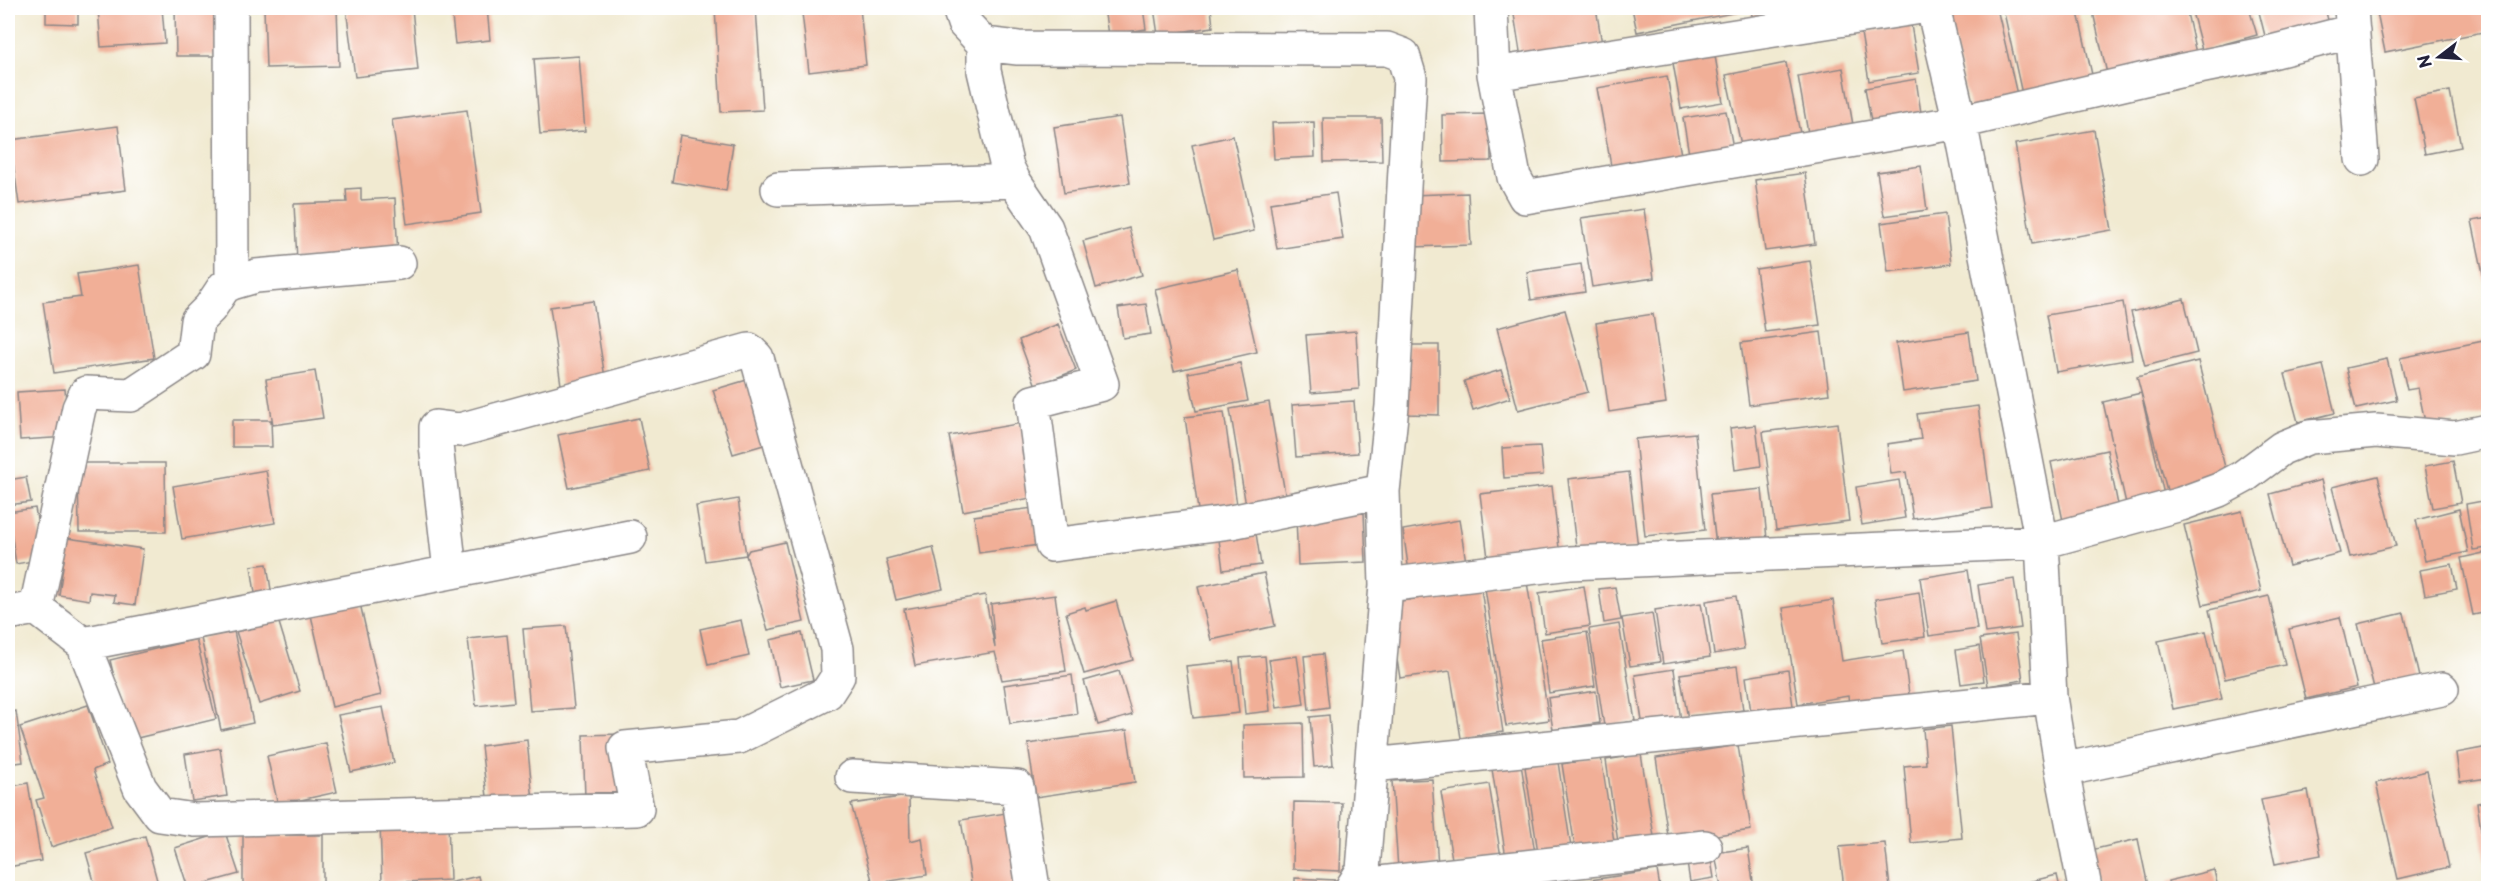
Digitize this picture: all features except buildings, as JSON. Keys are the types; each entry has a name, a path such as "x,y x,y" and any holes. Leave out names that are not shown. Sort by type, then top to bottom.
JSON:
{"street":[{"path":"231,8 232,283"},
{"path":"959,8 964,23 984,44 1018,48 1364,48 1387,49 1403,55 1410,78 1392,406 1383,491 1386,585 1363,870 1353,887"},
{"path":"1491,8 1494,74 1514,177 1525,197 1960,122 2168,73 2268,53 2352,19 2362,159"},
{"path":"1494,74 1914,8"},
{"path":"1934,8 1960,122 2042,542 2050,697 2085,888"},
{"path":"984,44 984,71 1008,167 1014,181 1046,228 1102,384 1033,402 1052,545 1231,522 1383,491"},
{"path":"778,189 1014,181"},
{"path":"399,263 256,276 232,283 224,287 210,308 197,321 193,354 131,395 86,393 79,408 22,611 83,644 630,537"},
{"path":"83,644 140,788 160,815 195,820 637,809 625,748 739,736 827,693 838,676 837,649 757,358 749,350 460,430 436,427 450,572"},
{"path":"1386,585 1570,563 2042,542 2181,504 2219,490 2243,477 2282,448 2309,437 2376,431 2455,438 2488,431"},
{"path":"2062,770 2442,689"},
{"path":"1372,765 2050,697"},
{"path":"852,777 1017,787 1033,888"},
{"path":"1353,887 1705,847"}]}
